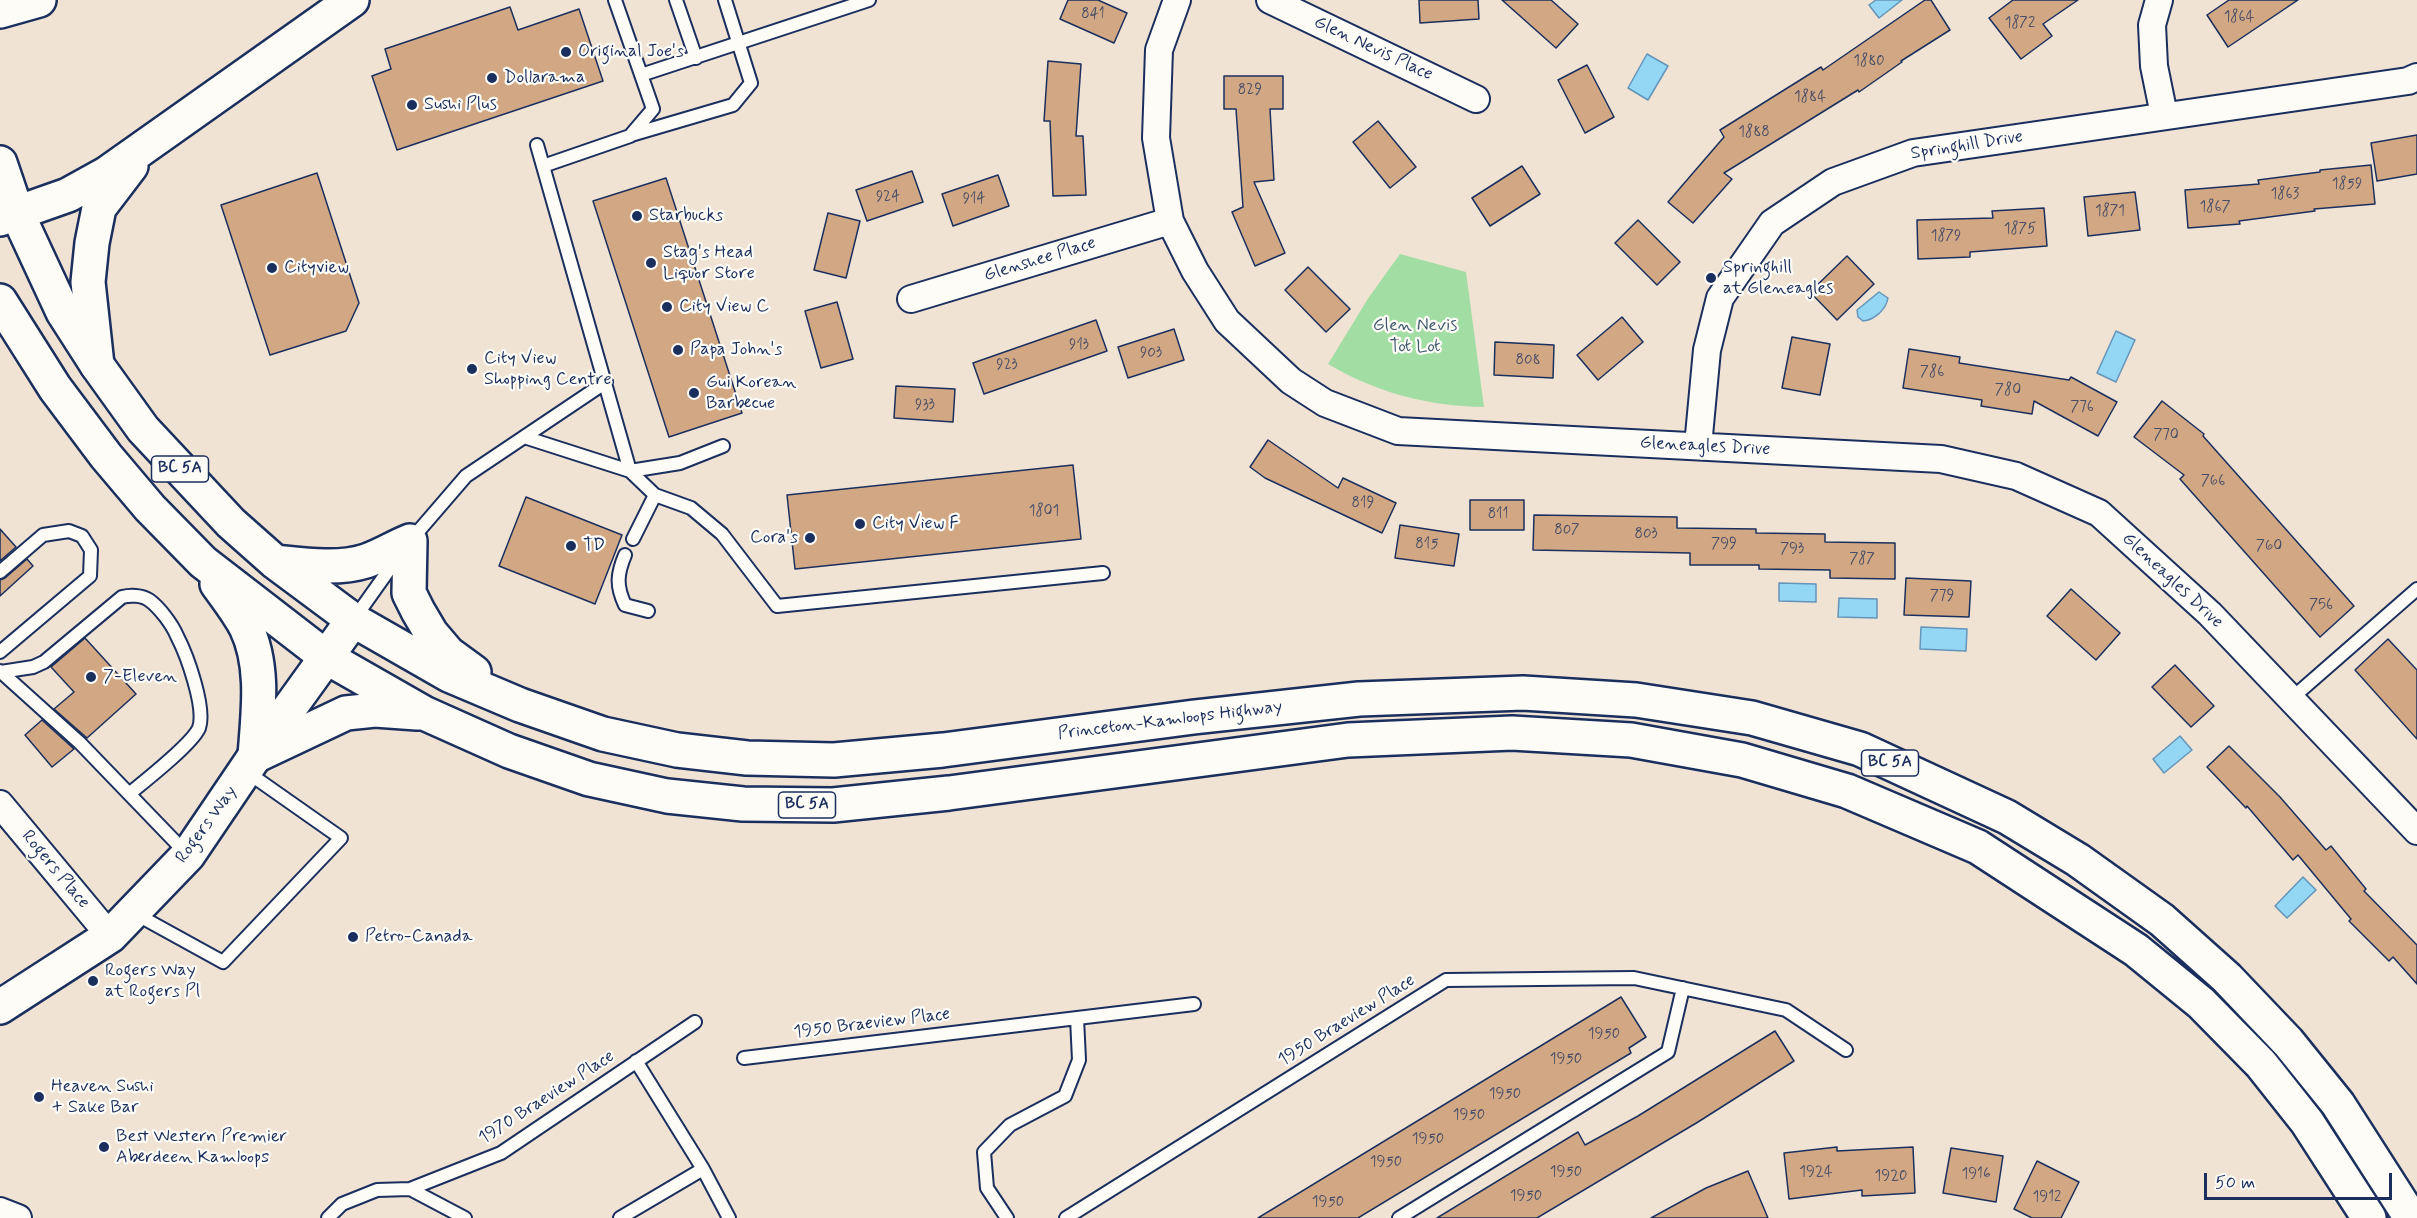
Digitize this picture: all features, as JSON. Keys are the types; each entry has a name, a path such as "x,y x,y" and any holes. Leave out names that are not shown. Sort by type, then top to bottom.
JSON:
{"main road":[{"path":"0,11 39,0"},
{"path":"9,216 68,195 106,174 352,0"},
{"path":"97,365 88,282 99,208 146,146"},
{"name":"Princeton-Kamloops Highway","path":"0,163 9,216 63,312 97,365 143,429 231,523 275,562 353,620 449,675 520,705 603,734 678,750 747,758 834,760 943,750 1194,717 1359,699 1523,693 1636,700 1752,718 1860,749 2007,817 2078,860 2162,921 2227,978 2288,1042 2338,1104 2411,1218"},
{"name":"BC 5A","path":"2,308 55,388 106,456 150,508 203,562 326,657 424,713 509,750 589,779 667,796 742,804 833,805 1360,740 1524,734 1631,740 1742,760 1847,791 1978,847 2136,950 2201,1003 2261,1064 2307,1122 2369,1218"},
{"path":"275,562 307,566 356,563 410,541 409,593 431,633 448,653 520,705"},
{"path":"203,562 246,628 257,662 258,698 250,764"},
{"name":"Rogers Way","path":"0,1007 110,936 188,855 353,620"},
{"path":"250,764 346,713 375,710 424,713"}],"street":[{"name":"Gleneagles Drive","path":"1177,0 1159,50 1156,138 1170,220 1196,271 1227,321 1291,381 1325,403 1398,431 1941,459 2016,476 2099,513 2210,614 2417,831"},
{"name":"Glen Nevis Place","path":"1269,0 1476,99"},
{"path":"2159,0 2152,25 2154,66 2164,115"},
{"name":"Springhill Drive","path":"1698,447 1707,350 1720,298 1772,224 1833,182 1913,153 2417,78"},
{"name":"Glenshee Place","path":"911,300 1170,220"},
{"name":"Rogers Place","path":"0,804 110,936"},
{"path":"0,1211 18,1218"}],"lane":[{"path":"615,0 653,109 630,136"},
{"path":"676,0 696,58"},
{"path":"543,166 630,136 733,105 751,83 725,0"},
{"path":"641,75 869,0"},
{"path":"537,145 630,471"},
{"path":"353,620 410,541 466,476 606,382"},
{"path":"524,437 630,471 655,495 691,508 722,534 777,606 1103,573"},
{"path":"630,471 680,463 723,447"},
{"path":"633,539 655,495"},
{"path":"0,572 43,536 69,531 82,536 91,550 90,576 0,652"},
{"path":"626,555 620,566 618,591 626,605 648,611"},
{"path":"2291,699 2417,589"},
{"path":"0,672 33,667 44,662 122,597 138,596 148,599 173,627 178,637 197,693 201,714 199,727 192,741 129,794"},
{"path":"0,672 80,743 188,855"},
{"path":"133,912 223,962 341,838 250,764"},
{"name":"1950 Braeview Place","path":"1066,1218 1446,980 1634,978 1786,1010 1846,1050"},
{"path":"1399,1218 1668,1052 1683,988"},
{"name":"1950 Braeview Place","path":"744,1058 1194,1004"},
{"path":"1007,1218 987,1188 984,1152 1010,1125 1065,1096 1079,1060 1077,1018"},
{"name":"1970 Braeview Place","path":"328,1218 342,1204 377,1190 410,1190 501,1153 695,1022"},
{"name":"1970 Braeview Place","path":"636,1061 703,1169 729,1218"},
{"path":"620,1218 703,1169"},
{"name":"1970 Braeview Place","path":"410,1190 465,1218"}],"green space":[{"name":"Glen Nevis Tot Lot","path":"1400,254 1466,272 1484,407 1443,404 1403,396 1365,383 1328,364 1369,297"}],"water":[{"path":"1876,0 1902,0 1879,18 1869,5"},
{"path":"1647,54 1668,66 1648,100 1628,88"},
{"path":"1879,292 1888,298 1885,307 1875,316 1863,321 1858,317 1857,310"},
{"path":"2116,331 2135,340 2116,382 2097,373"},
{"path":"1779,583 1816,584 1816,602 1779,601"},
{"path":"1839,598 1877,599 1877,618 1838,617"},
{"path":"1921,627 1967,629 1966,651 1920,649"},
{"path":"2180,736 2192,750 2164,773 2153,759"},
{"path":"2303,877 2316,890 2287,918 2275,906"}],"building":[{"path":"1068,0 1098,0 1127,13 1114,43 1060,19"},
{"path":"1419,0 1478,0 1479,19 1420,23"},
{"path":"1502,0 1551,0 1578,24 1556,48"},
{"path":"1925,0 1931,0 1950,30 1901,61 1859,92 1858,90 1724,173 1732,179 1693,223 1668,202 1724,137 1720,130 1821,67 1823,70"},
{"path":"2013,0 2078,0 2043,24 2052,36 2021,59 1989,18"},
{"path":"2229,0 2298,0 2228,47 2207,15"},
{"path":"510,7 518,30 579,9 603,81 397,150 372,76 391,69 385,49"},
{"path":"1048,61 1081,64 1076,136 1083,136 1086,195 1053,196 1050,121 1044,121"},
{"path":"1587,65 1614,117 1585,133 1558,80"},
{"path":"1224,76 1283,76 1283,109 1270,109 1274,180 1254,182 1285,253 1255,266 1232,212 1243,207 1236,109 1224,109"},
{"path":"1378,121 1416,167 1390,188 1353,142"},
{"path":"2417,135 2417,174 2377,181 2371,143"},
{"path":"2371,165 2375,204 2314,209 2315,211 2239,221 2240,224 2188,228 2185,190 2259,184 2258,180"},
{"path":"1522,166 1540,194 1490,226 1472,198"},
{"path":"912,171 923,202 867,221 856,190"},
{"path":"317,173 359,303 346,331 270,355 221,205"},
{"path":"998,175 1009,206 953,226 942,194"},
{"name":"City View C","path":"666,178 742,413 669,437 593,201"},
{"path":"2135,192 2140,230 2088,236 2084,197"},
{"path":"2044,208 2047,246 1970,252 1970,257 1918,259 1917,220 1993,218 1992,211"},
{"path":"828,213 860,221 846,278 814,270"},
{"path":"1638,220 1680,262 1657,285 1615,243"},
{"path":"1847,256 1874,284 1837,320 1810,292"},
{"path":"1308,267 1350,309 1326,332 1285,290"},
{"path":"837,302 853,359 821,368 805,311"},
{"path":"1622,317 1643,342 1598,380 1577,355"},
{"path":"1096,320 1107,351 984,394 973,363"},
{"path":"1174,329 1184,360 1128,378 1118,347"},
{"path":"1792,337 1830,344 1820,395 1782,388"},
{"path":"1495,342 1554,345 1553,378 1494,375"},
{"path":"1909,349 1960,357 1959,363 2069,380 2071,377 2117,402 2098,436 2034,401 2032,414 1981,406 1982,400 1903,388"},
{"path":"896,386 955,389 953,422 894,418"},
{"path":"2162,401 2204,434 2203,436 2354,606 2320,637 2180,479 2184,475 2134,437"},
{"path":"1268,440 1338,488 1343,478 1396,503 1382,533 1265,478 1250,467"},
{"path":"1073,465 1081,539 795,569 787,495"},
{"name":"TD","path":"526,497 622,535 595,604 499,566"},
{"path":"1470,500 1524,500 1524,530 1470,530"},
{"path":"1534,515 1677,517 1677,528 1756,529 1756,533 1825,534 1825,542 1895,543 1895,579 1830,578 1830,570 1759,569 1759,565 1690,565 1690,553 1533,550"},
{"path":"1400,525 1459,534 1454,566 1395,558"},
{"path":"0,529 16,547 0,561"},
{"path":"27,559 33,566 0,596 0,580"},
{"path":"1906,578 1971,581 1969,617 1904,615"},
{"path":"2071,589 2120,633 2096,660 2047,616"},
{"name":"7-Eleven","path":"85,638 136,694 87,738 54,709 74,692 51,667"},
{"path":"2388,639 2417,670 2417,739 2355,670"},
{"path":"2175,665 2214,706 2191,727 2152,687"},
{"path":"42,720 74,749 52,767 25,735"},
{"path":"2229,746 2280,797 2326,850 2331,846 2366,889 2364,891 2417,945 2417,984 2393,957 2389,961 2349,921 2351,919 2298,855 2293,860 2247,806 2246,808 2207,767"},
{"path":"1621,997 1646,1037 1629,1048 1631,1053 1358,1218 1258,1218"},
{"path":"1775,1031 1794,1061 1698,1122 1537,1218 1437,1218 1578,1132 1585,1145 1638,1116"},
{"path":"1837,1147 1837,1151 1913,1147 1915,1193 1862,1196 1862,1190 1789,1199 1784,1153"},
{"path":"1951,1148 2003,1156 1996,1202 1943,1193"},
{"path":"2037,1161 2079,1182 2061,1218 2032,1218 2014,1209"},
{"path":"1748,1171 1768,1218 1651,1218 1706,1188"}],"place":[{"name":"Original Joe's","path":"566,52"},
{"name":"Dollarama","path":"492,78"},
{"name":"Sushi Plus","path":"412,105"},
{"name":"Starbucks","path":"637,216"},
{"name":"Stag's Head Liquor Store","path":"651,263"},
{"name":"Cityview","path":"272,268"},
{"name":"Springhill at Gleneagles","path":"1711,278"},
{"name":"City View C","path":"667,307"},
{"name":"Papa John's","path":"678,350"},
{"name":"City View Shopping Centre","path":"472,369"},
{"name":"Gui Korean Barbecue","path":"694,393"},
{"name":"City View F","path":"860,524"},
{"name":"Cora's","path":"810,538"},
{"name":"TD","path":"571,546"},
{"name":"7-Eleven","path":"91,677"},
{"name":"Petro-Canada","path":"353,937"},
{"name":"Rogers Way at Rogers Pl","path":"93,981"},
{"name":"Heaven Sushi + Sake Bar","path":"39,1097"},
{"name":"Best Western Premier Aberdeen Kamloops","path":"104,1147"}]}
